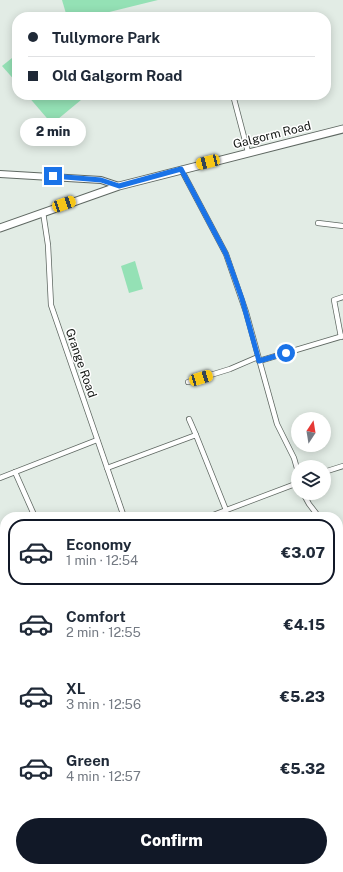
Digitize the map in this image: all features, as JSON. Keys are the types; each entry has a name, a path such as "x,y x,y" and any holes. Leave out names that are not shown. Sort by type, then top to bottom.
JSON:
{"main road":[{"name":"Galgorm Road","path":"0,228 43,211 119,186 343,129"}],"street":[{"path":"234,100 248,152"},
{"path":"181,169 226,254 242,299 277,424 295,460"},
{"path":"0,174 101,180 119,186"},
{"name":"Grange Road","path":"43,211 48,245 50,305 122,512"},
{"path":"318,223 343,226"},
{"path":"188,382 259,359 342,337 334,300 343,297"},
{"path":"189,419 226,510"},
{"path":"107,468 196,435"},
{"path":"0,478 97,440"},
{"path":"331,470 343,466"},
{"path":"14,472 32,512"},
{"path":"221,512 291,486"},
{"path":"307,500 315,512"}],"green space":[{"path":"62,0 158,0 109,12 66,12"},
{"path":"12,58 12,77 2,66"},
{"path":"31,100 81,100 52,124"},
{"path":"135,261 143,289 129,293 121,266"}],"route":[{"path":"53,176 68,176 101,180 119,186 181,169 226,254 238,286 259,361 286,353"}]}
